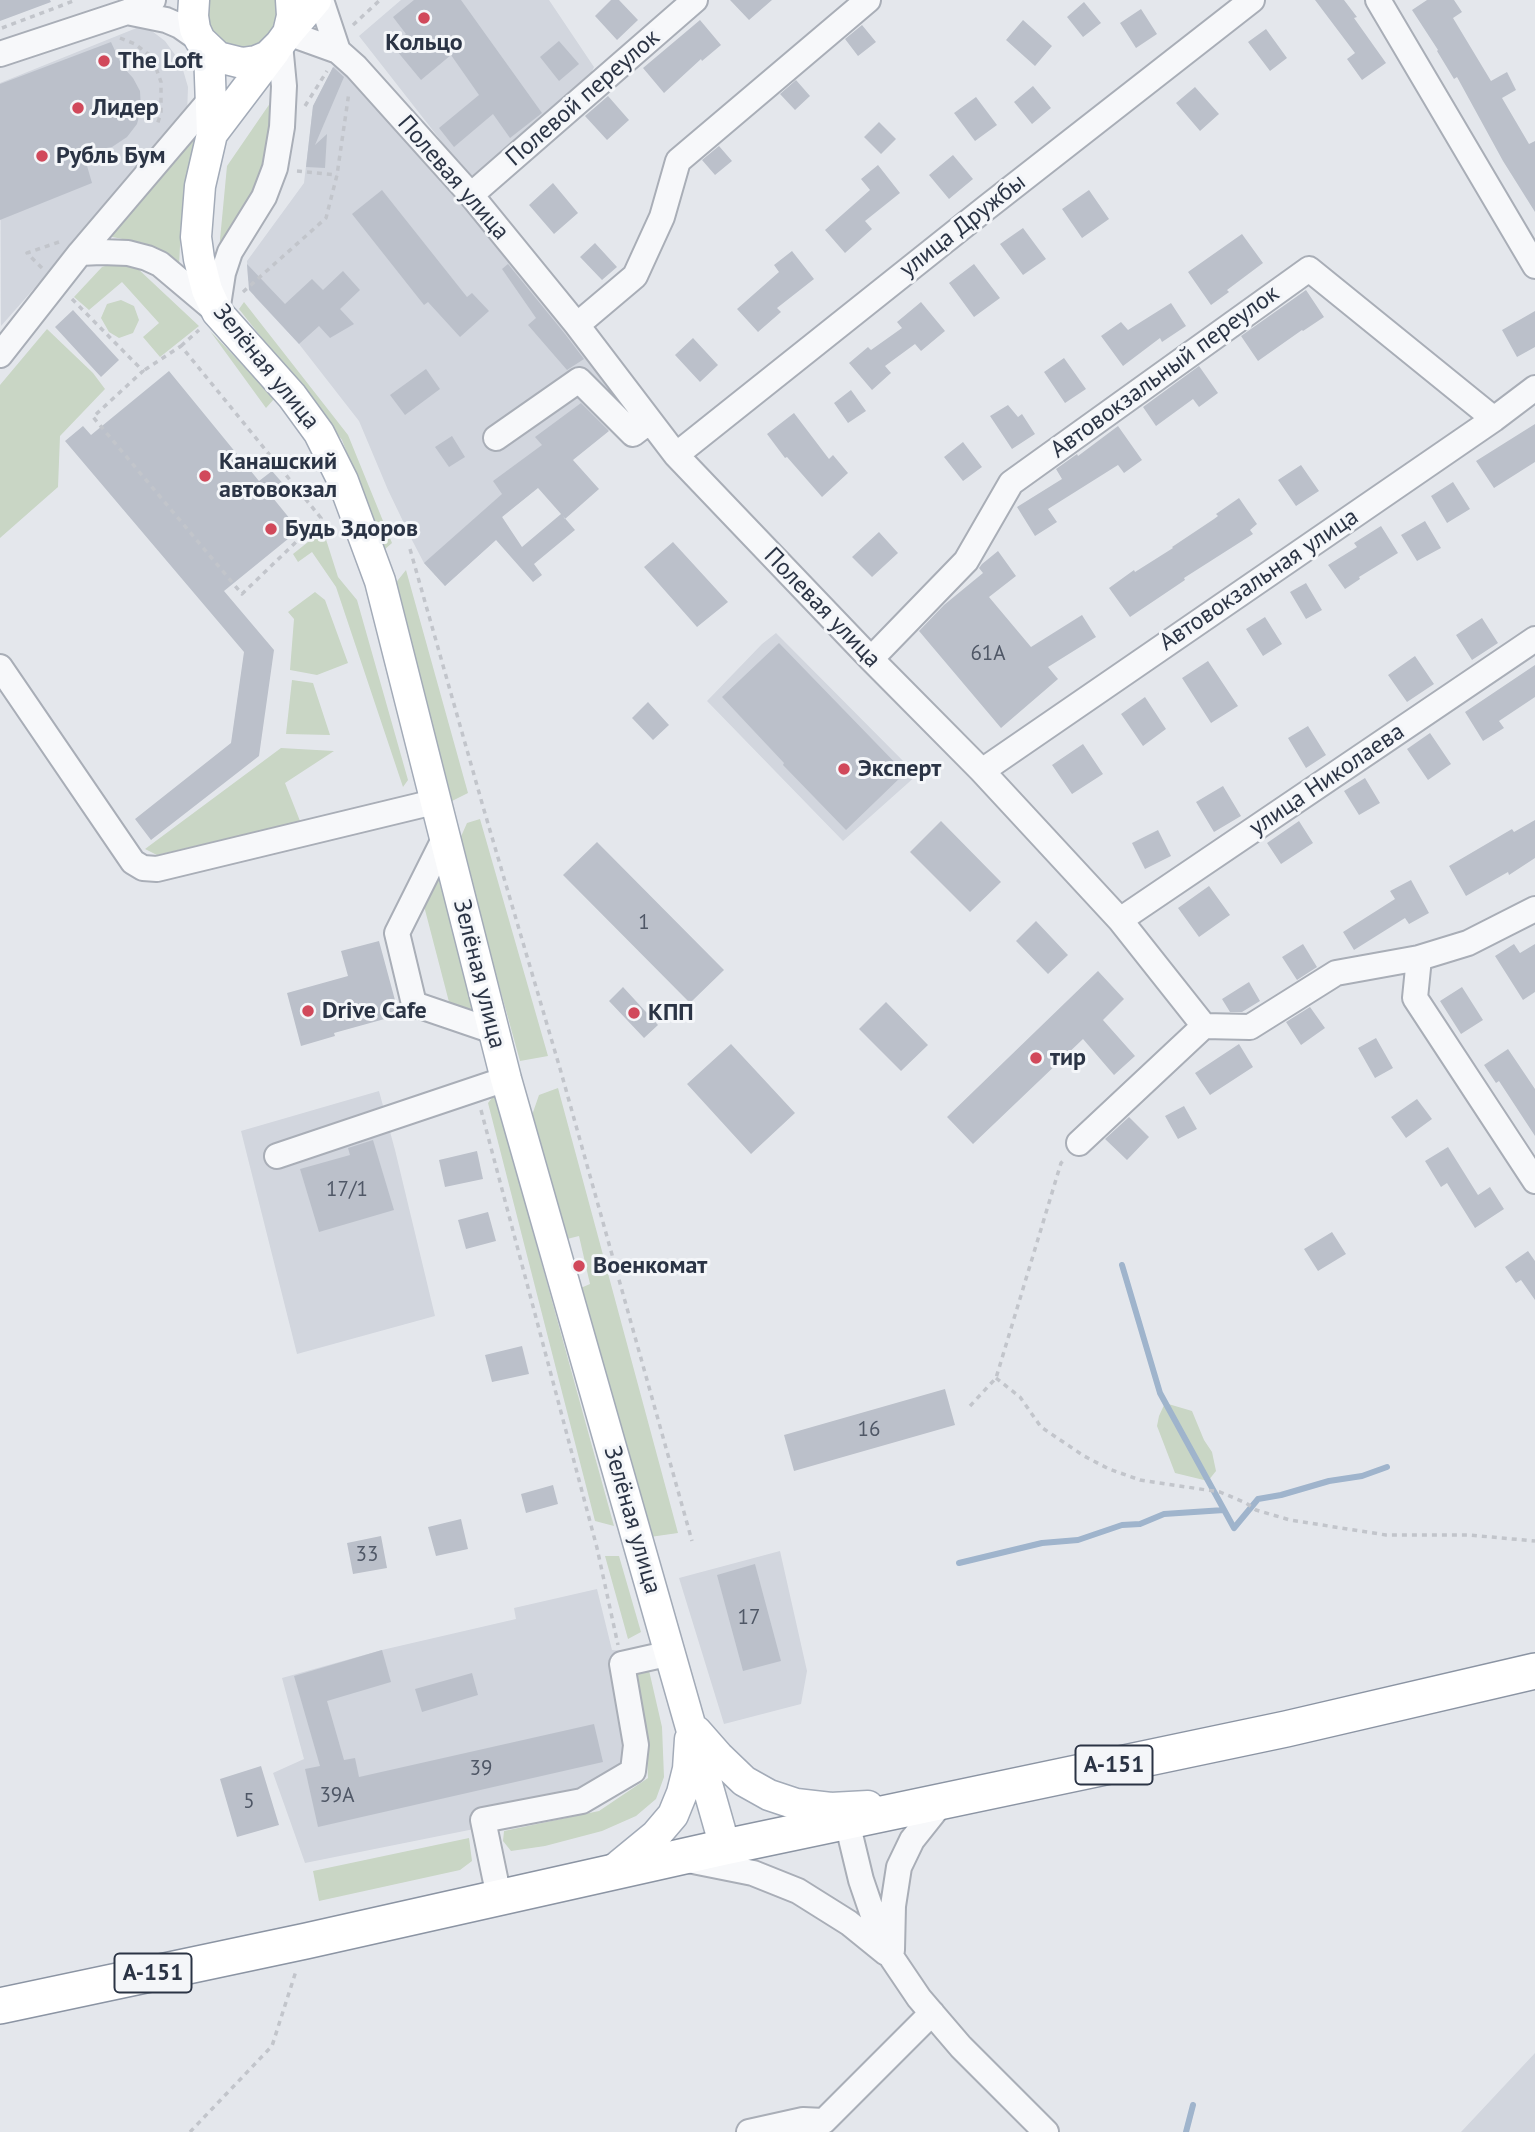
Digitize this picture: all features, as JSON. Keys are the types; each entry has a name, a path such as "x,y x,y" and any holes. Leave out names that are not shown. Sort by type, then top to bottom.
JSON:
{"highway":[{"name":"А-151","path":"0,2006 306,1941 677,1857 1286,1729 1535,1671"}],"main road":[{"name":"Зелёная улица","path":"194,0 195,29 205,45 211,99 212,135 200,186 196,237 207,290 217,312 292,396 319,433 343,481 380,580 506,1079 725,1847"},
{"path":"284,38 292,16 291,0"},
{"path":"205,45 218,57 230,61 256,61 268,56 316,0"},
{"name":"Зелёная улица","path":"212,135 284,38"},
{"path":"691,1725 744,1781 769,1795 796,1804 831,1808 943,1801"},
{"path":"611,1872 656,1835 673,1815 688,1769 691,1725"}],"street":[{"path":"0,54 118,15 153,0"},
{"name":"Полевая улица","path":"321,0 347,59 471,195 578,326 676,455 982,771 1120,920 1204,1026"},
{"name":"Полевой переулок","path":"471,195 695,0"},
{"path":"578,326 635,276 662,217 678,161 868,0"},
{"path":"1378,0 1535,267"},
{"name":"улица Дружбы","path":"676,455 1239,4"},
{"path":"118,15 166,20 180,26 205,45"},
{"path":"217,312 223,273 230,253 264,197 275,168 282,127 284,38"},
{"name":"Полевая улица","path":"284,38 347,59"},
{"path":"0,355 57,283 73,246 211,99"},
{"path":"73,246 147,258 160,264 217,312"},
{"name":"Автовокзальный переулок","path":"871,659 966,561 1011,483 1309,269 1494,419"},
{"path":"496,438 579,380 633,434 650,421"},
{"name":"Автовокзальная улица","path":"982,771 1494,419 1535,388"},
{"name":"улица Николаева","path":"1120,920 1535,639"},
{"path":"0,667 133,862 143,868 157,869 434,802"},
{"path":"444,839 397,933 414,1004 493,1031"},
{"path":"1079,1143 1204,1026 1250,1027 1336,973 1419,958 1468,943 1535,909"},
{"path":"1419,958 1415,998 1535,1181"},
{"path":"277,1156 506,1079"},
{"path":"499,1897 483,1820 582,1801 633,1771 636,1745 622,1664 671,1653"},
{"path":"892,1958 893,1906 899,1867 912,1840 943,1801"},
{"path":"847,1822 861,1880 875,1921 892,1958 919,1998 961,2048 1046,2132"},
{"path":"677,1857 752,1873 798,1891 849,1923 892,1958"},
{"path":"749,2132 803,2120 826,2127 932,2013"}],"path":[{"path":"0,28 76,0"},
{"path":"243,292 326,218 337,175 352,75 347,59 354,23 380,0"},
{"path":"118,15 116,37 135,44 152,57 161,82 161,113 155,133"},
{"path":"347,59 354,23"},
{"path":"297,171 337,175"},
{"path":"73,246 27,253 144,371"},
{"path":"181,346 321,518 242,594 93,416 144,371 181,346"},
{"path":"410,549 561,1072 692,1541"},
{"path":"476,1089 597,1548 622,1664"},
{"path":"970,1406 996,1378 1061,1163 1079,1143"},
{"path":"996,1378 1020,1397 1041,1427 1084,1456 1109,1469 1140,1480 1220,1492 1256,1510 1290,1520 1387,1535 1469,1535 1535,1541"},
{"path":"190,2132 272,2046 306,1941"}],"shaded area":[{"path":"401,0 549,0 594,67 588,80 478,176 467,174 359,36"},
{"path":"144,25 165,41 181,63 188,87 187,115 1,326 0,83"},
{"path":"335,64 371,97 516,266 632,412 502,517 509,528 445,586 424,563 413,542 359,421 299,344 255,297 248,279 247,261 304,183 313,106"},
{"path":"776,633 917,775 843,841 707,701"},
{"path":"379,1091 435,1316 297,1354 241,1131"},
{"path":"780,1551 807,1671 801,1704 724,1724 679,1578"},
{"path":"597,1589 612,1650 624,1651 642,1774 504,1823 305,1863 273,1773 304,1759 282,1678 382,1650 516,1619 514,1608"},
{"path":"1535,2053 1535,2132 1461,2132"}],"green space":[{"path":"207,0 278,0 277,28 266,41 251,48 234,48 218,40 208,27 205,10"},
{"path":"275,96 259,184 219,250 227,166"},
{"path":"198,128 181,226 179,266 144,243 107,236"},
{"path":"115,263 136,267 199,326 160,357 143,337 159,323 122,282 89,310 74,297 102,267"},
{"path":"121,300 134,306 139,320 133,333 119,338 109,332 101,318 107,304"},
{"path":"244,302 348,435 392,543 384,550 342,440 239,309"},
{"path":"47,329 93,373 105,389 60,436 58,487 0,538 0,385"},
{"path":"210,331 275,398 266,408"},
{"path":"323,530 338,577 357,600 408,780 403,787 336,587 312,552 298,562 293,554"},
{"path":"406,570 468,793 448,803 394,585"},
{"path":"315,592 325,600 348,663 317,675 290,670 294,619 288,612"},
{"path":"292,680 313,683 330,735 286,734"},
{"path":"281,748 334,751 285,783 300,821 157,855 145,849"},
{"path":"480,819 548,1056 520,1061 459,841 467,823"},
{"path":"438,877 476,1012 449,1002 424,906"},
{"path":"558,1088 678,1533 650,1537 576,1290 590,1284 579,1236 563,1240 531,1118 539,1095"},
{"path":"495,1094 614,1526 595,1521 488,1103"},
{"path":"1165,1403 1192,1411 1212,1452 1216,1471 1208,1481 1175,1473 1157,1426"},
{"path":"605,1556 619,1556 641,1632 628,1639"},
{"path":"648,1666 662,1727 664,1777 656,1799 636,1816 602,1831 545,1846 511,1851 503,1841 504,1831 599,1811 648,1778 646,1735 637,1668"},
{"path":"469,1838 472,1861 460,1870 319,1901 313,1871"}],"building":[{"path":"0,0 50,0 51,2 0,21"},
{"path":"414,0 461,0 542,113 510,138 493,114 454,147 439,128 479,95 451,55 421,80 392,45 406,34 393,17"},
{"path":"611,0 619,0 638,20 617,40 595,16"},
{"path":"730,0 772,0 749,20"},
{"path":"1315,0 1344,0 1386,63 1362,80 1347,59 1355,53"},
{"path":"1427,0 1454,0 1462,12 1453,18 1491,81 1507,72 1516,90 1502,98 1529,144 1535,141 1535,212 1503,161 1457,77 1454,79 1412,10"},
{"path":"1084,2 1101,23 1083,37 1067,17"},
{"path":"1141,9 1157,34 1136,48 1120,23"},
{"path":"700,20 721,45 702,61 701,59 664,93 643,68"},
{"path":"1023,20 1052,46 1035,66 1006,40"},
{"path":"862,25 876,42 858,56 845,39"},
{"path":"1266,29 1287,58 1270,71 1248,42"},
{"path":"559,41 579,64 559,81 540,57"},
{"path":"111,42 122,66 140,91 141,109 137,124 127,137 112,147 83,152 92,183 0,220 0,84"},
{"path":"333,67 344,77 315,145 327,134 325,168 306,167 313,106"},
{"path":"796,80 810,96 795,110 780,94"},
{"path":"1033,86 1051,108 1032,124 1014,102"},
{"path":"1195,87 1219,114 1200,131 1176,103"},
{"path":"608,96 629,120 607,140 585,116"},
{"path":"976,97 997,125 975,141 954,113"},
{"path":"879,122 896,139 881,154 864,137"},
{"path":"719,146 732,161 715,175 702,160"},
{"path":"953,155 973,179 949,199 929,175"},
{"path":"878,165 900,193 865,221 872,229 845,253 825,230 870,190 861,179"},
{"path":"553,183 578,213 554,234 529,205"},
{"path":"382,190 467,297 472,293 489,311 460,337 428,302 424,305 352,214"},
{"path":"1089,190 1109,219 1082,238 1062,209"},
{"path":"1023,228 1046,259 1023,275 1000,244"},
{"path":"1242,234 1263,263 1211,305 1188,272"},
{"path":"595,243 617,267 602,280 580,257"},
{"path":"792,251 814,279 777,308 781,312 758,332 737,309 779,272 774,265"},
{"path":"247,264 285,304 312,279 323,290 343,271 360,290 340,309 354,324 330,338 319,326 299,344 249,290"},
{"path":"508,264 584,359 567,370 528,325 536,318 502,269"},
{"path":"974,264 1000,298 974,317 949,283"},
{"path":"1306,290 1324,317 1258,361 1241,336"},
{"path":"921,302 945,331 921,351 915,344 885,366 891,373 872,390 849,363 868,347 871,350 902,328 897,322"},
{"path":"1171,303 1186,326 1162,342 1160,338 1123,366 1101,336 1121,322 1128,330"},
{"path":"73,310 119,360 101,377 55,327"},
{"path":"1535,311 1535,347 1517,357 1502,330"},
{"path":"693,338 718,365 700,382 675,355"},
{"path":"1064,358 1086,389 1065,403 1044,372"},
{"path":"1199,366 1218,393 1199,407 1193,399 1156,426 1143,407"},
{"path":"426,369 440,389 405,415 390,395"},
{"path":"169,371 259,481 272,471 286,487 273,498 299,530 224,591 274,650 259,756 151,840 135,819 231,743 244,652 65,441 83,426 91,435"},
{"path":"851,390 866,411 848,423 834,403"},
{"path":"581,403 609,431 573,460 599,489 565,519 575,530 534,564 542,575 533,582 496,540 445,586 424,563 502,494 493,481 542,445 535,437","holes":["538,488 561,514 522,547 502,517"]},
{"path":"1008,405 1018,417 1022,414 1035,434 1012,449 990,416"},
{"path":"794,413 829,459 833,455 848,473 822,497 787,457 785,458 767,434"},
{"path":"1535,424 1535,462 1494,488 1476,461"},
{"path":"1118,426 1142,460 1124,473 1118,465 1048,509 1057,522 1035,536 1017,507 1062,479 1056,469"},
{"path":"452,436 465,457 449,467 435,447"},
{"path":"963,442 982,467 963,481 944,457"},
{"path":"1301,465 1319,491 1296,506 1278,480"},
{"path":"1453,482 1470,509 1447,523 1431,496"},
{"path":"1239,498 1257,524 1250,530 1253,534 1184,578 1185,580 1130,617 1109,588 1173,548"},
{"path":"1425,521 1441,548 1417,561 1401,535"},
{"path":"1381,526 1398,553 1345,589 1328,565 1357,547 1354,543"},
{"path":"879,532 898,553 872,577 852,557"},
{"path":"673,542 728,602 697,627 644,567"},
{"path":"998,551 1016,576 989,597 1031,647 1082,615 1096,637 1048,667 1058,679 1001,728 919,631 944,605 983,573 979,568"},
{"path":"1306,583 1322,610 1306,619 1290,592"},
{"path":"1265,617 1282,644 1263,656 1246,629"},
{"path":"1482,618 1498,643 1472,660 1456,635"},
{"path":"779,643 905,773 846,830 722,697"},
{"path":"1415,656 1434,684 1407,702 1388,675"},
{"path":"1208,661 1238,706 1211,723 1182,678"},
{"path":"1535,665 1535,697 1499,721 1504,728 1483,741 1465,712"},
{"path":"1145,697 1166,729 1143,746 1121,714"},
{"path":"648,702 669,725 653,740 632,718"},
{"path":"1308,726 1326,755 1306,768 1288,738"},
{"path":"1430,733 1451,764 1428,780 1407,749"},
{"path":"1083,744 1103,774 1072,794 1052,765"},
{"path":"1365,778 1380,803 1359,815 1344,791"},
{"path":"1223,786 1241,816 1214,832 1196,802"},
{"path":"1535,820 1535,858 1509,875 1508,872 1466,896 1449,866 1512,829 1514,832"},
{"path":"941,821 1001,882 970,912 910,852"},
{"path":"1299,821 1313,843 1281,864 1267,843"},
{"path":"1158,830 1171,856 1145,869 1132,843"},
{"path":"597,842 724,970 690,1003 563,875"},
{"path":"1411,880 1429,913 1409,924 1405,918 1354,950 1343,932 1395,899 1390,891"},
{"path":"1209,886 1230,915 1199,937 1178,908"},
{"path":"1036,921 1068,955 1048,974 1016,941"},
{"path":"379,941 399,1015 334,1033 335,1036 301,1046 287,993 348,976 341,951"},
{"path":"1303,944 1317,967 1297,980 1282,957"},
{"path":"1514,944 1520,953 1535,944 1535,992 1523,1000 1495,956"},
{"name":"тир","path":"1098,971 1124,999 1103,1020 1135,1056 1114,1075 1083,1039 973,1144 947,1117"},
{"path":"1249,982 1260,1001 1242,1012 1230,1012 1222,999"},
{"name":"КПП","path":"623,987 658,1025 644,1038 609,1001"},
{"path":"1462,987 1483,1020 1461,1034 1440,1001"},
{"path":"886,1002 928,1045 901,1071 859,1029"},
{"path":"1310,1007 1325,1028 1301,1045 1286,1022"},
{"path":"1376,1038 1393,1068 1375,1078 1358,1048"},
{"path":"731,1044 795,1113 751,1154 687,1084"},
{"path":"1239,1044 1253,1067 1210,1095 1195,1073"},
{"path":"1508,1049 1535,1089 1535,1136 1499,1081 1496,1083 1484,1065"},
{"path":"1417,1099 1432,1119 1406,1138 1391,1117"},
{"path":"1184,1106 1197,1129 1178,1139 1165,1116"},
{"path":"1129,1117 1149,1137 1127,1160 1105,1139"},
{"path":"373,1140 394,1210 319,1232 300,1169 350,1155 348,1148"},
{"path":"1448,1147 1478,1195 1490,1187 1504,1209 1475,1228 1447,1183 1441,1187 1425,1161"},
{"path":"477,1151 483,1179 445,1187 439,1160"},
{"path":"488,1212 496,1241 466,1249 458,1220"},
{"path":"1332,1232 1346,1254 1318,1271 1304,1249"},
{"path":"1528,1251 1535,1261 1535,1300 1521,1280 1516,1283 1505,1267"},
{"path":"522,1346 529,1374 492,1382 485,1355"},
{"path":"945,1389 955,1425 794,1471 784,1435"},
{"path":"553,1485 558,1504 526,1513 521,1494"},
{"path":"461,1519 468,1549 436,1556 428,1527"},
{"path":"381,1536 387,1568 353,1574 347,1543"},
{"path":"755,1564 781,1661 743,1671 717,1575"},
{"path":"382,1650 391,1682 327,1701 344,1760 355,1758 359,1777 594,1724 603,1762 318,1827 305,1769 320,1766 294,1676"},
{"path":"472,1673 478,1695 422,1712 415,1689"},
{"path":"261,1766 279,1825 237,1837 220,1779"}],"waterway":[{"path":"1122,1265 1160,1393 1234,1528 1258,1499 1329,1481 1362,1476 1387,1467"},
{"path":"959,1563 1042,1543 1078,1540 1122,1525 1140,1524 1164,1514 1224,1510"},
{"path":"1186,2132 1193,2105"}],"place":[{"name":"Кольцо","path":"424,18"},
{"name":"The Loft","path":"104,61"},
{"name":"Лидер","path":"78,108"},
{"name":"Рубль Бум","path":"42,156"},
{"name":"Канашский автовокзал","path":"205,476"},
{"name":"Будь Здоров","path":"271,529"},
{"name":"Эксперт","path":"844,769"},
{"name":"Drive Cafe","path":"308,1011"},
{"name":"КПП","path":"634,1013"},
{"name":"тир","path":"1036,1058"},
{"name":"Военкомат","path":"579,1266"}]}
